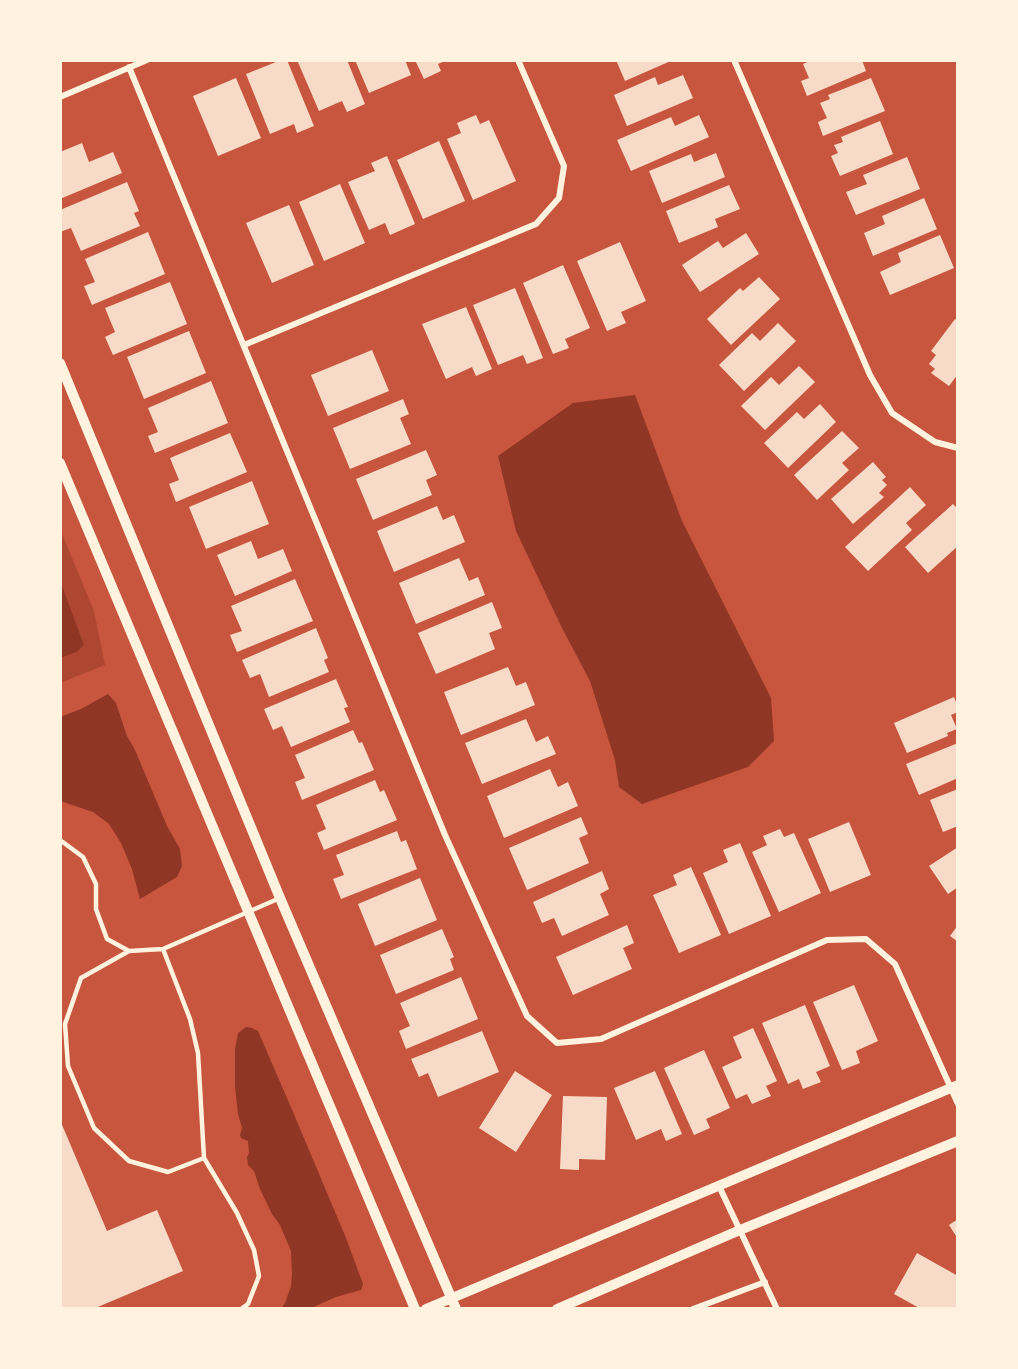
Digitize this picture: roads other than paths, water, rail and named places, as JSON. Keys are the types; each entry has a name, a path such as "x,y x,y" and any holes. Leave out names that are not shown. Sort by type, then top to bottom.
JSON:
{"street":[{"path":"60,97 147,60"},
{"path":"244,345 536,224 559,198 564,166 518,60"},
{"path":"734,60 870,375 892,413 935,442 958,448"},
{"path":"129,67 445,835 526,1016 557,1043 601,1039 827,940 866,939 895,964 955,1087 958,1104"},
{"path":"60,363 280,898 456,1309"},
{"path":"60,464 415,1309"},
{"path":"426,1309 955,1087"},
{"path":"557,1309 740,1230 958,1141"},
{"path":"719,1186 777,1309"},
{"path":"693,1309 765,1282"}],"lane":[{"path":"60,840 83,857 96,884 96,909 107,939 129,951"},
{"path":"204,1158 168,1172 129,1161 94,1128 68,1066 65,1024 81,978 129,951 163,949 280,898"},
{"path":"163,949 190,1019 198,1053 204,1158 237,1213 254,1250 259,1276 248,1304 241,1309"}]}
